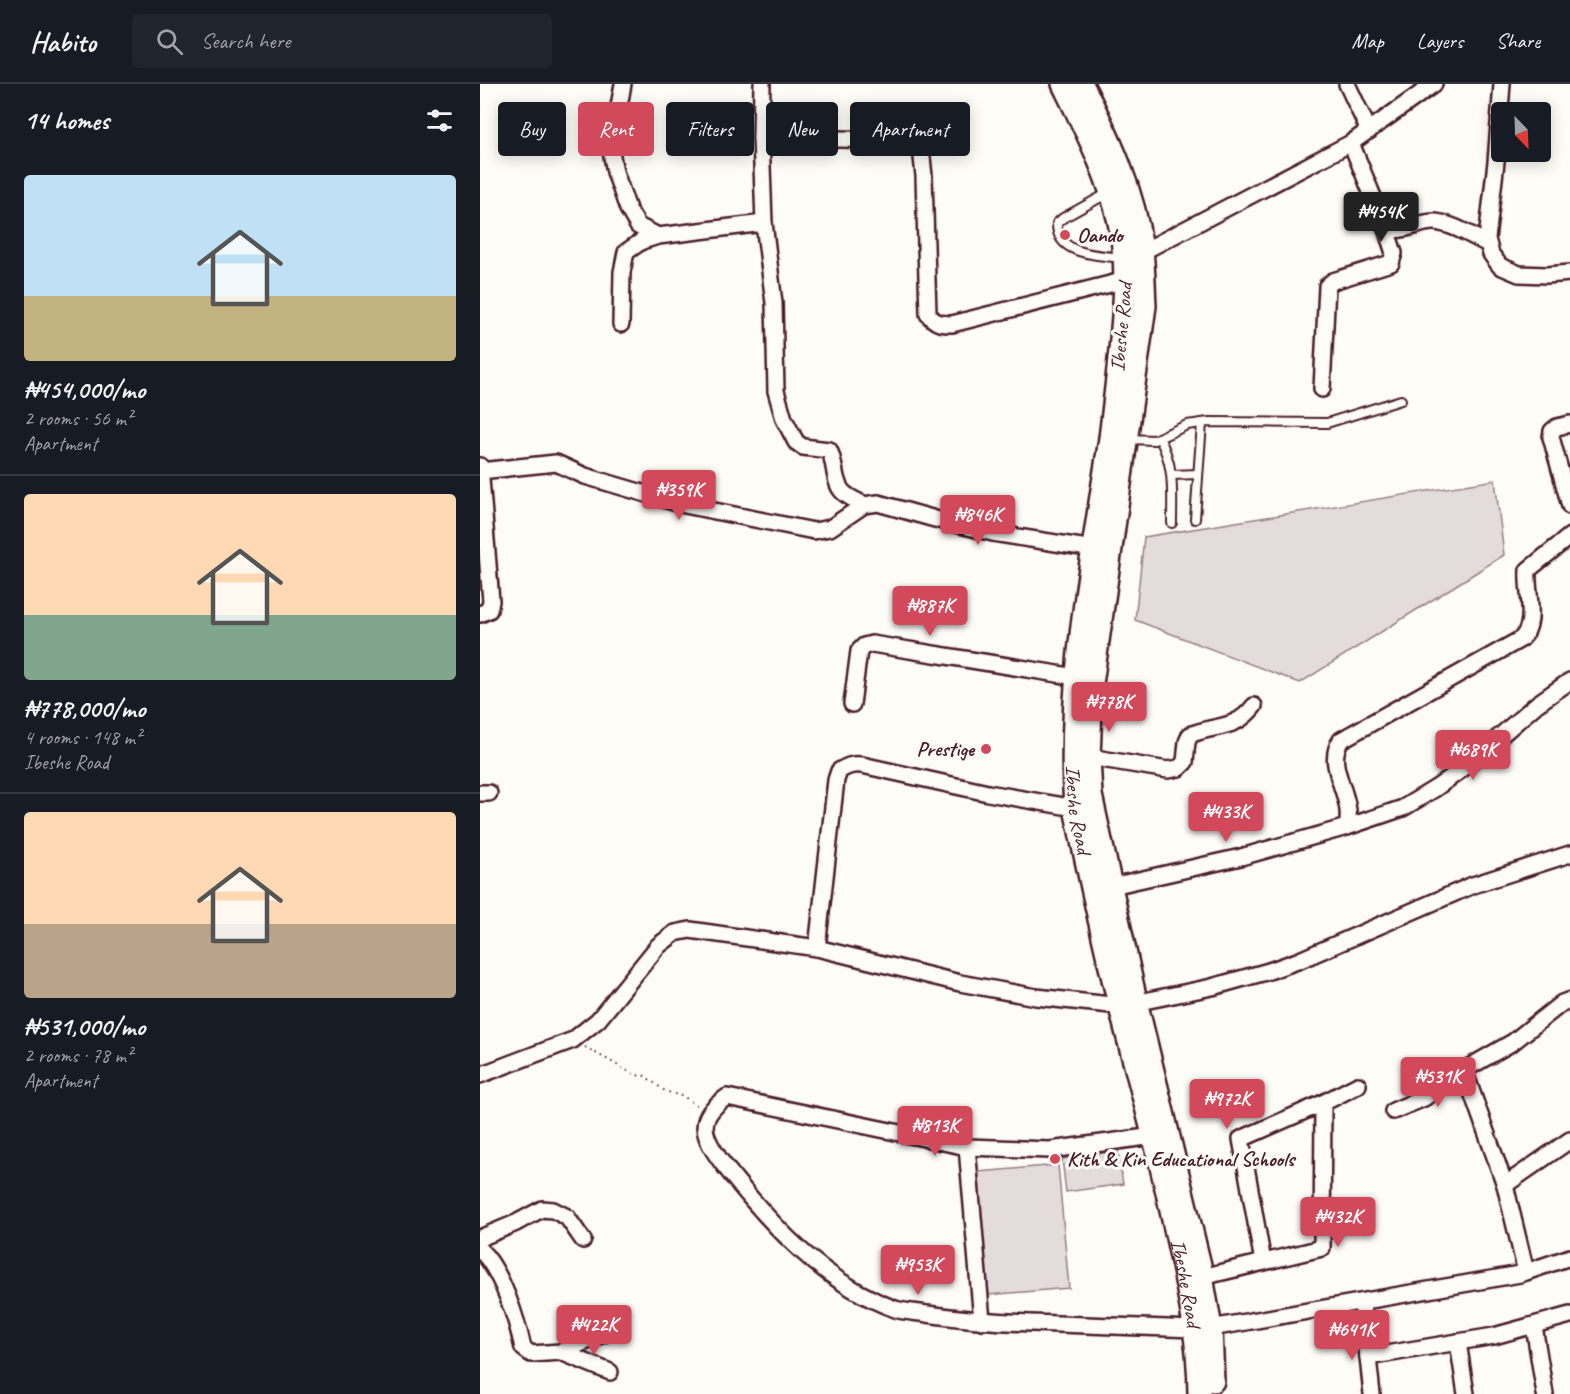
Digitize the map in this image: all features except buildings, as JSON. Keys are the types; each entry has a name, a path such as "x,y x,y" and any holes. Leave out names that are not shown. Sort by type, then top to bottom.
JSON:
{"main road":[{"name":"Ibeshe Road","path":"1063,84 1096,150 1111,191 1119,223 1133,255 1145,306 1092,684 1089,757 1091,795 1097,830 1112,886 1128,1003 1154,1136 1187,1286 1203,1329 1214,1394"},
{"name":"Ibeshe Road","path":"1082,84 1112,145 1124,175 1137,221 1133,255 1126,280 1116,398 1076,677 1073,753 1075,808 1191,1224 1202,1277 1203,1329 1199,1394"}],"street":[{"path":"623,84 611,150 615,172 628,209 638,226 658,236"},
{"path":"762,84 764,224 774,303 776,391 784,419 796,442 803,447 829,450 835,463 837,483 843,492 864,505"},
{"path":"1347,84 1369,131"},
{"path":"1133,255 1351,143 1434,84"},
{"path":"1502,84 1488,244 1491,254 1500,266 1519,274 1570,273"},
{"path":"761,137 917,141 921,148 924,176 928,314 934,321 952,324 1126,280"},
{"path":"1322,389 1327,286 1333,281 1391,263 1394,253 1351,143"},
{"path":"1385,226 1389,229 1400,230 1434,222 1448,225 1488,244"},
{"path":"621,324 622,272 626,252 642,241 658,236 764,224"},
{"path":"1570,424 1557,427 1552,431 1551,437 1570,506"},
{"path":"480,614 489,610 491,601 480,470 556,463 585,476 680,504 814,531 830,528 864,505 878,503 993,533 1094,549"},
{"path":"1347,827 1350,815 1349,805 1336,766 1335,750 1341,740 1528,633 1530,622 1528,570 1570,536"},
{"path":"852,704 859,651 864,646 872,644 1076,677"},
{"path":"1112,886 1241,857 1347,827 1403,808 1437,788 1461,770 1537,704 1570,681"},
{"path":"1089,757 1168,770 1179,768 1185,762 1190,735 1235,723 1247,715 1254,706"},
{"path":"817,948 836,780 838,771 845,767 852,764 862,765 988,793 1075,808"},
{"path":"480,1075 573,1040 598,1020 658,946 675,933 690,930 817,948 971,985 1036,997 1128,1003 1212,987 1300,960 1473,885 1570,854"},
{"path":"1393,1111 1424,1098 1464,1070 1513,1042 1570,1000"},
{"path":"1464,1070 1505,1185 1526,1272"},
{"path":"1263,1262 1241,1138 1323,1104 1358,1084"},
{"path":"1154,1136 1050,1150 967,1147 727,1097 708,1113 705,1125 706,1136 721,1161 760,1210 826,1272 857,1291 897,1309 982,1321 1203,1329 1362,1303 1526,1272 1570,1257"},
{"path":"1202,1277 1322,1248 1323,1104"},
{"path":"1505,1185 1570,1140"},
{"path":"967,1147 982,1321"},
{"path":"480,1238 542,1209 553,1210 567,1217 583,1240"},
{"path":"480,1250 495,1272 510,1304 519,1327 523,1348 531,1354 561,1352 614,1330"},
{"path":"1362,1303 1372,1394"},
{"path":"1368,1357 1494,1336 1570,1315"},
{"path":"1534,1326 1545,1394"},
{"path":"1458,1342 1466,1394"},
{"path":"561,1352 610,1372"}],"lane":[{"path":"1111,191 1063,218 1057,224 1056,233 1060,241 1073,249 1091,254 1133,255"},
{"path":"1127,439 1148,441 1188,425 1202,423 1327,423 1401,400"},
{"path":"1196,519 1202,423"},
{"path":"1159,438 1168,453 1172,475 1172,523"},
{"path":"1172,475 1198,474"}],"path":[{"path":"573,1040 635,1075 645,1076 665,1091 684,1097 708,1113"}],"shaded area":[{"path":"1495,480 1504,555 1300,683 1135,620 1144,537"},
{"path":"1118,1151 1123,1184 1066,1192 1062,1159"},
{"path":"1058,1165 1069,1288 988,1295 978,1172"}],"place":[{"name":"Oando","path":"1065,235"},
{"name":"Prestige","path":"986,749"},
{"name":"Kith & Kin Educational Schools","path":"1055,1159"}]}
